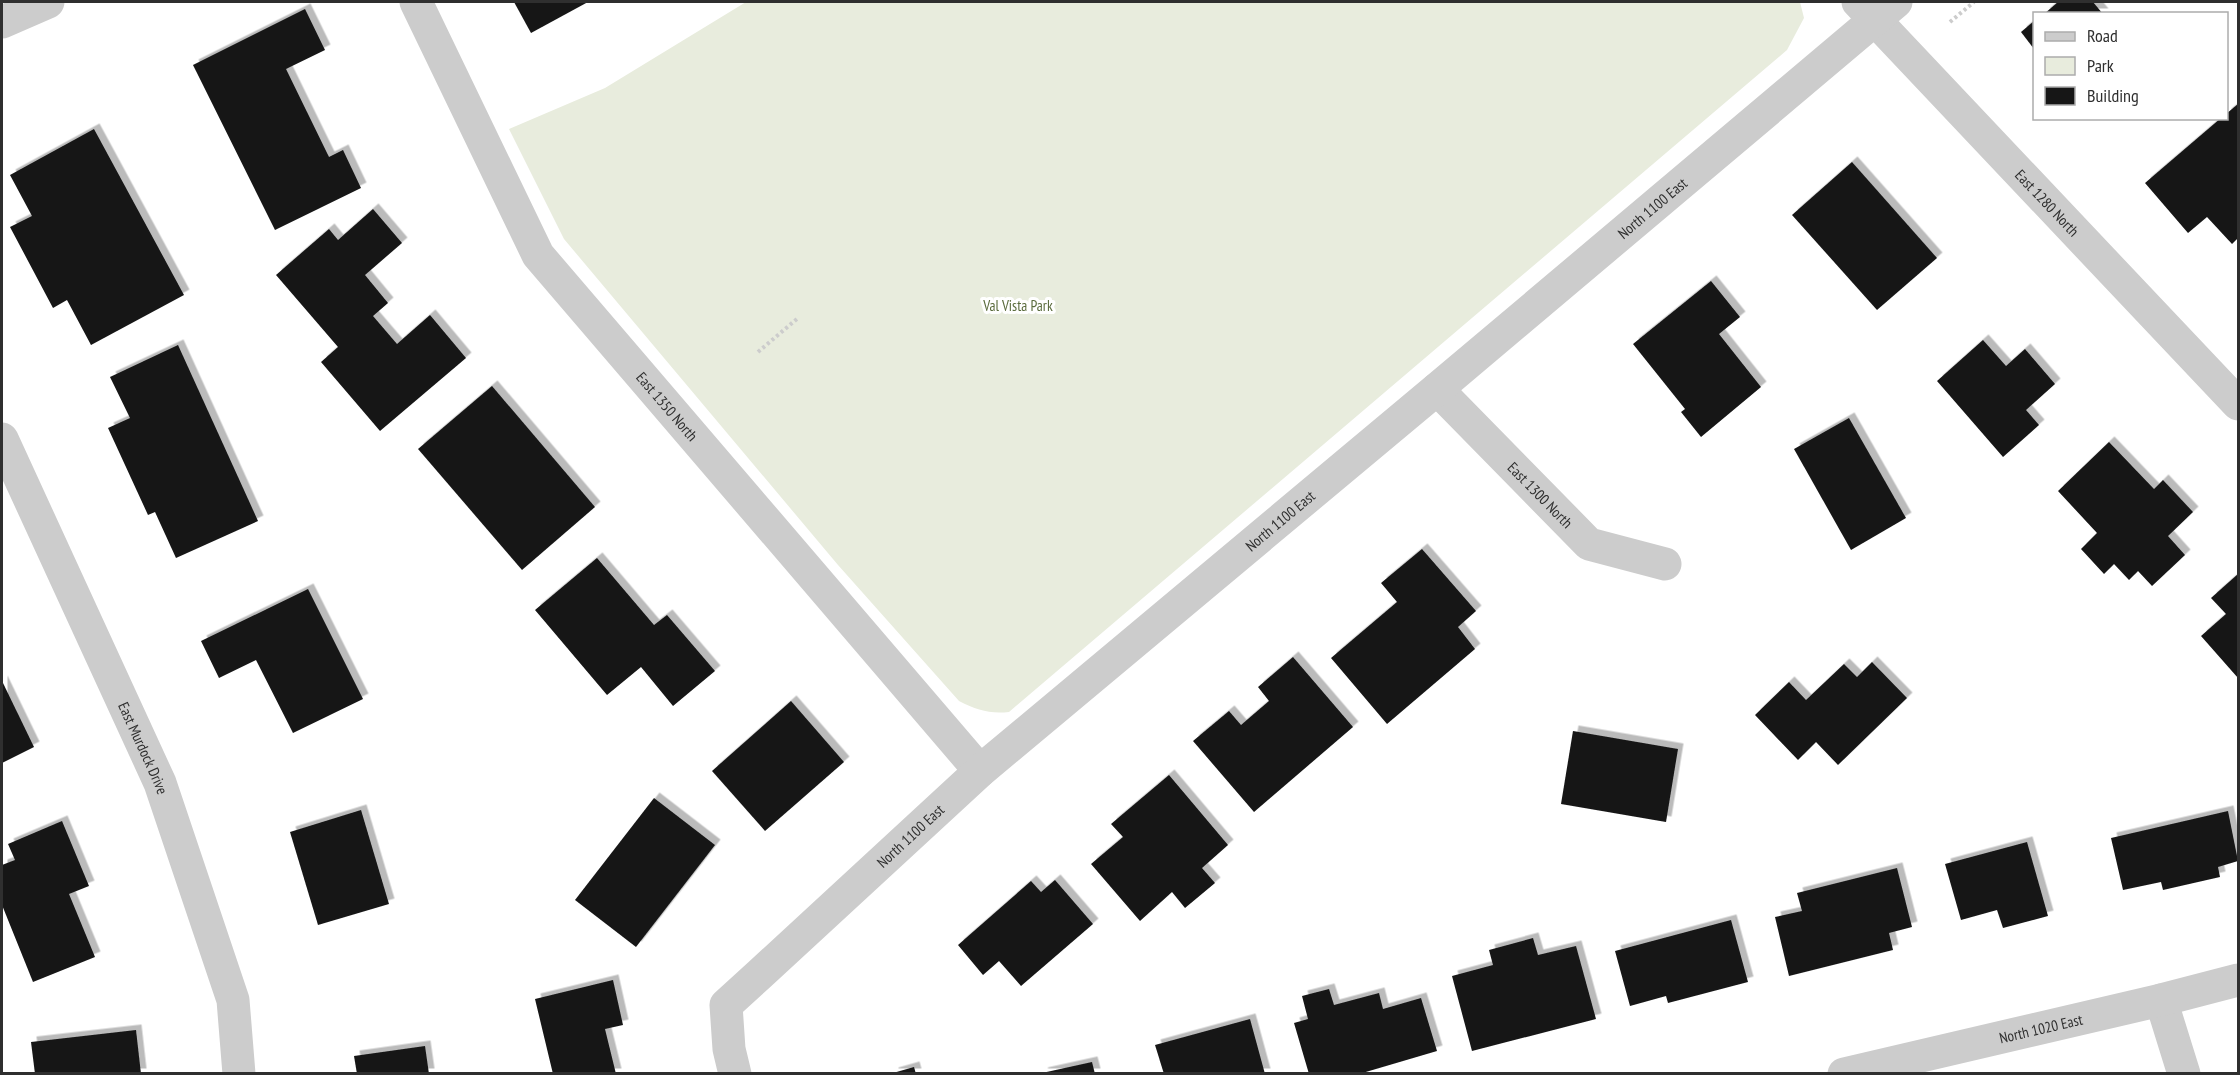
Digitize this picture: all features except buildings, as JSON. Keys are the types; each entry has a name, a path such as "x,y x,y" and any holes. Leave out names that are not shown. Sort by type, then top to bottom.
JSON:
{"street":[{"path":"2,22 48,2"},
{"name":"East 1350 North","path":"416,2 538,255 980,771"},
{"name":"North 1100 East","path":"735,1074 729,1049 726,1005 980,771 1437,389 1876,8"},
{"name":"East 1280 North","path":"1876,8 2238,401"},
{"name":"East 1300 North","path":"1437,389 1589,544 1665,564"},
{"name":"East Murdock Drive","path":"2,439 160,783 233,1000 239,1074"},
{"name":"North 1020 East","path":"1844,1074 2238,980"},
{"path":"2161,1000 2184,1074"}],"path":[{"path":"1950,22 1974,2"},
{"path":"758,352 798,318"}],"green space":[{"name":"Val Vista Park","path":"746,2 1800,2 1804,18 1787,50 1009,712 989,712 959,701 838,565 564,239 509,129 605,88"}]}
